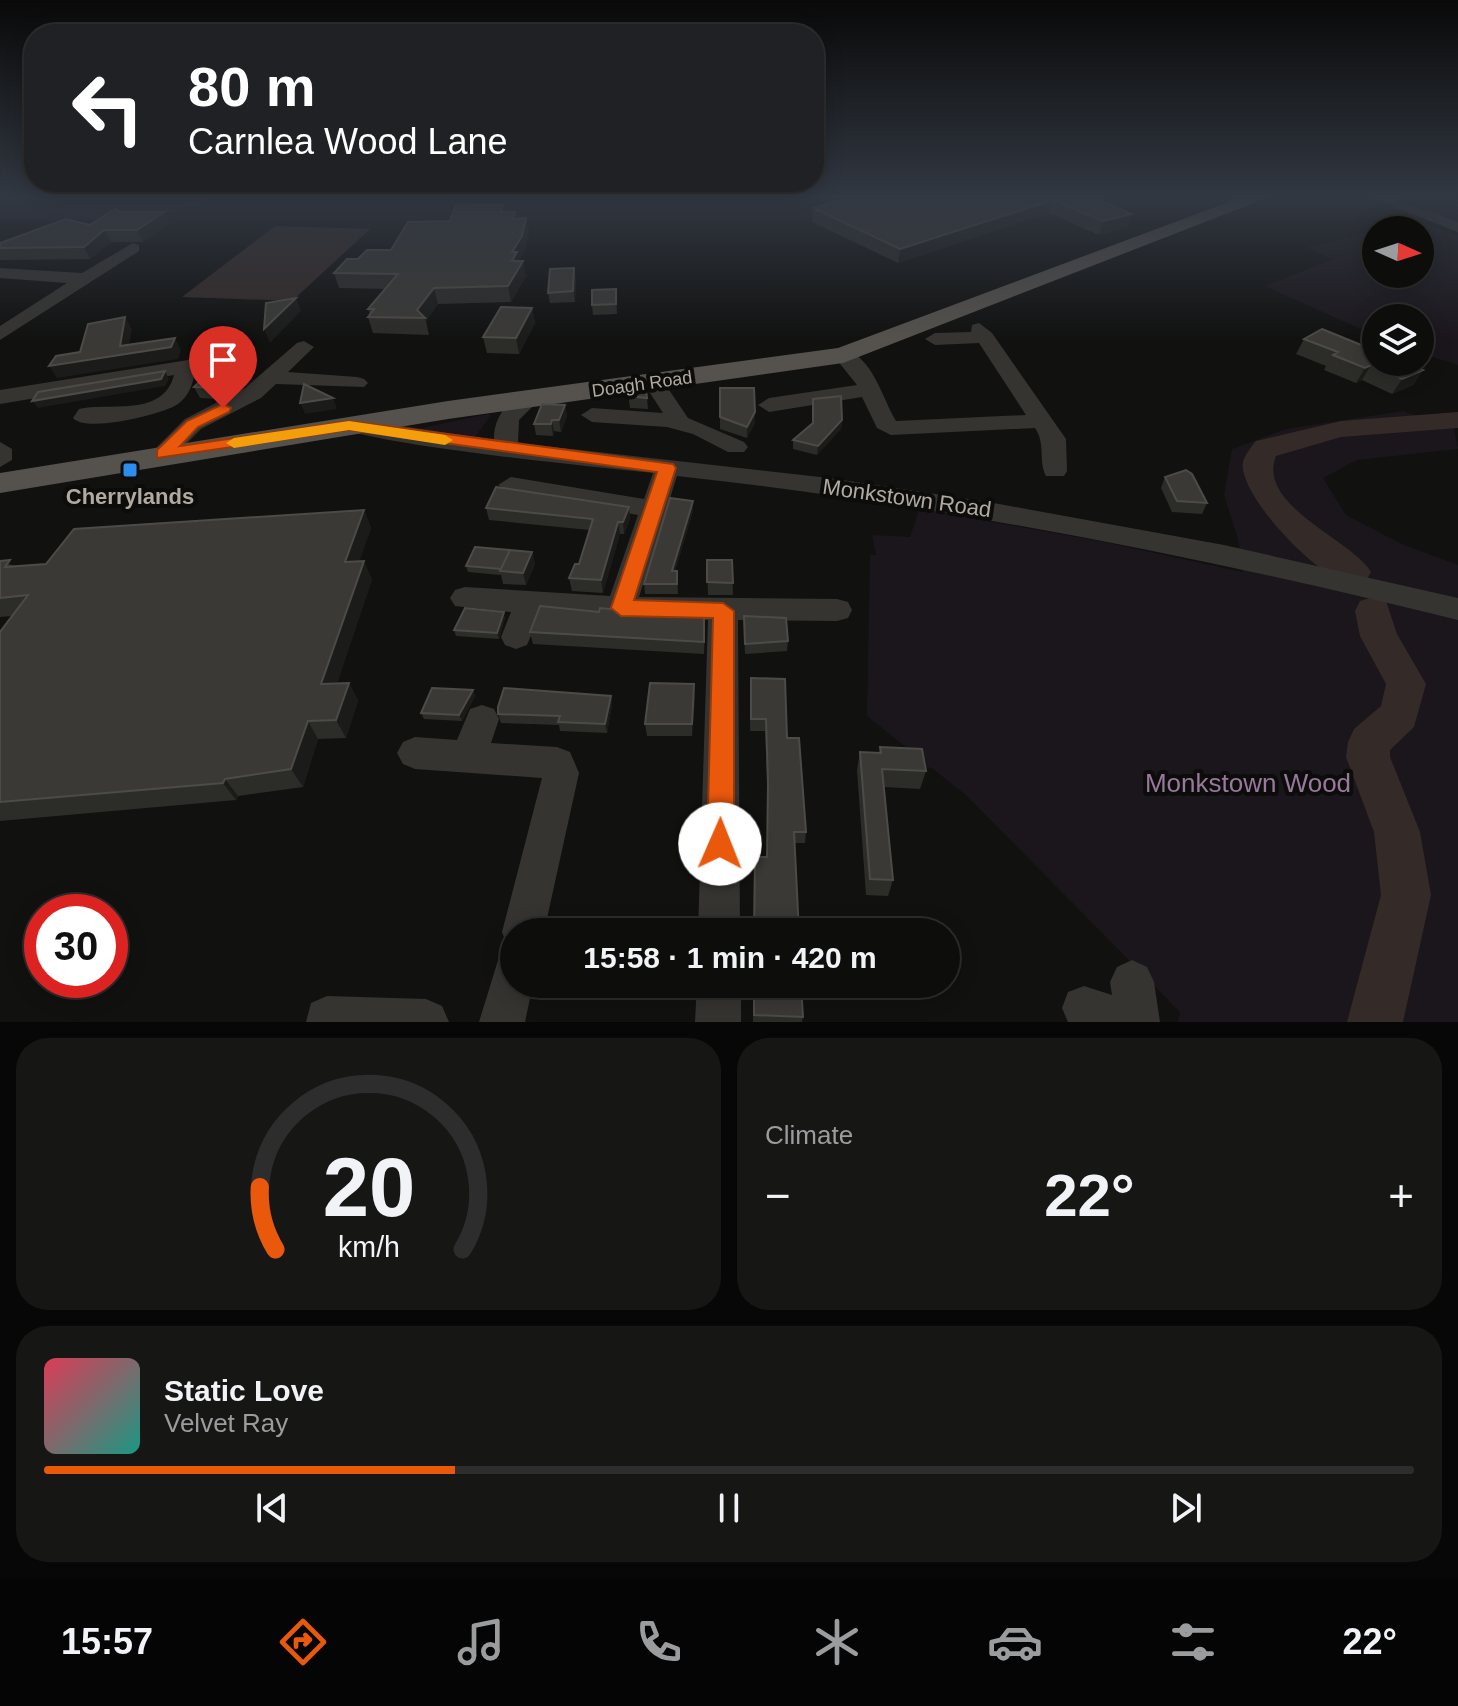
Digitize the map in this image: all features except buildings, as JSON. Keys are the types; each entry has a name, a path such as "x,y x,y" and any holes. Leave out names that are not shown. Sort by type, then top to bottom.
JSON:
{"main road":[{"name":"Doagh Road","path":"0,483 349,425 843,355 1134,245"}],"street":[{"path":"0,334 133,248"},
{"path":"0,273 87,279"},
{"path":"935,339 982,333 1054,439 1055,471"},
{"path":"163,454 193,424 253,393 304,347"},
{"path":"843,355 870,389 885,423 898,429 1042,421"},
{"path":"0,397 197,365 178,393 163,403 143,411 84,418 87,414"},
{"path":"269,377 357,383"},
{"path":"654,382 678,419"},
{"path":"783,408 870,389"},
{"path":"507,449 503,431 507,416 529,399"},
{"path":"592,415 678,419 717,434 736,447"},
{"name":"Monkstown Road","path":"349,425 507,449 828,486 1053,519 1303,570 1458,609"},
{"path":"0,449 0,460"},
{"path":"621,608 667,468"},
{"path":"522,491 571,491 596,501 653,509"},
{"path":"465,598 621,608 837,610"},
{"path":"516,637 529,603"},
{"path":"719,918 723,611"},
{"path":"469,756 482,719"},
{"path":"415,753 557,763 561,773 526,918"},
{"path":"502,1022 508,998"},
{"path":"718,1022 719,998"},
{"path":"327,1019 426,1022"}],"green space":[{"path":"1320,245 1362,245 1362,288 1434,288 1434,245 1458,245 1458,365 1434,357 1434,304 1362,304 1362,330 1265,286 1332,259 1307,248"},
{"name":"Monkstown Wood","path":"1403,411 1454,429 1458,449 1357,460 1323,478 1346,515 1404,545 1458,565 1458,1022 1178,1022 1180,1012 968,797 932,768 917,766 912,752 867,716 870,555 876,555 872,535 910,537 919,509 1099,541 1243,572 1238,539 1224,495 1232,449 1286,429"},
{"path":"491,415 475,437 413,430"}],"shaded area":[{"path":"251,245 353,245 292,301 182,297"}],"waterway":[{"path":"1354,572 1310,540 1267,494 1258,464 1266,447 1341,429 1458,420"},
{"path":"1373,611 1379,636 1406,684 1399,715 1369,742 1368,757 1397,832 1406,895 1375,1022"}],"slow traffic":[{"path":"234,443 349,425 445,440"}],"place":[{"name":"Cherrylands","path":"130,470"}],"route":[{"path":"223,408 193,424 163,454 349,425 507,449 667,468 621,608 723,611 720,844"}]}
